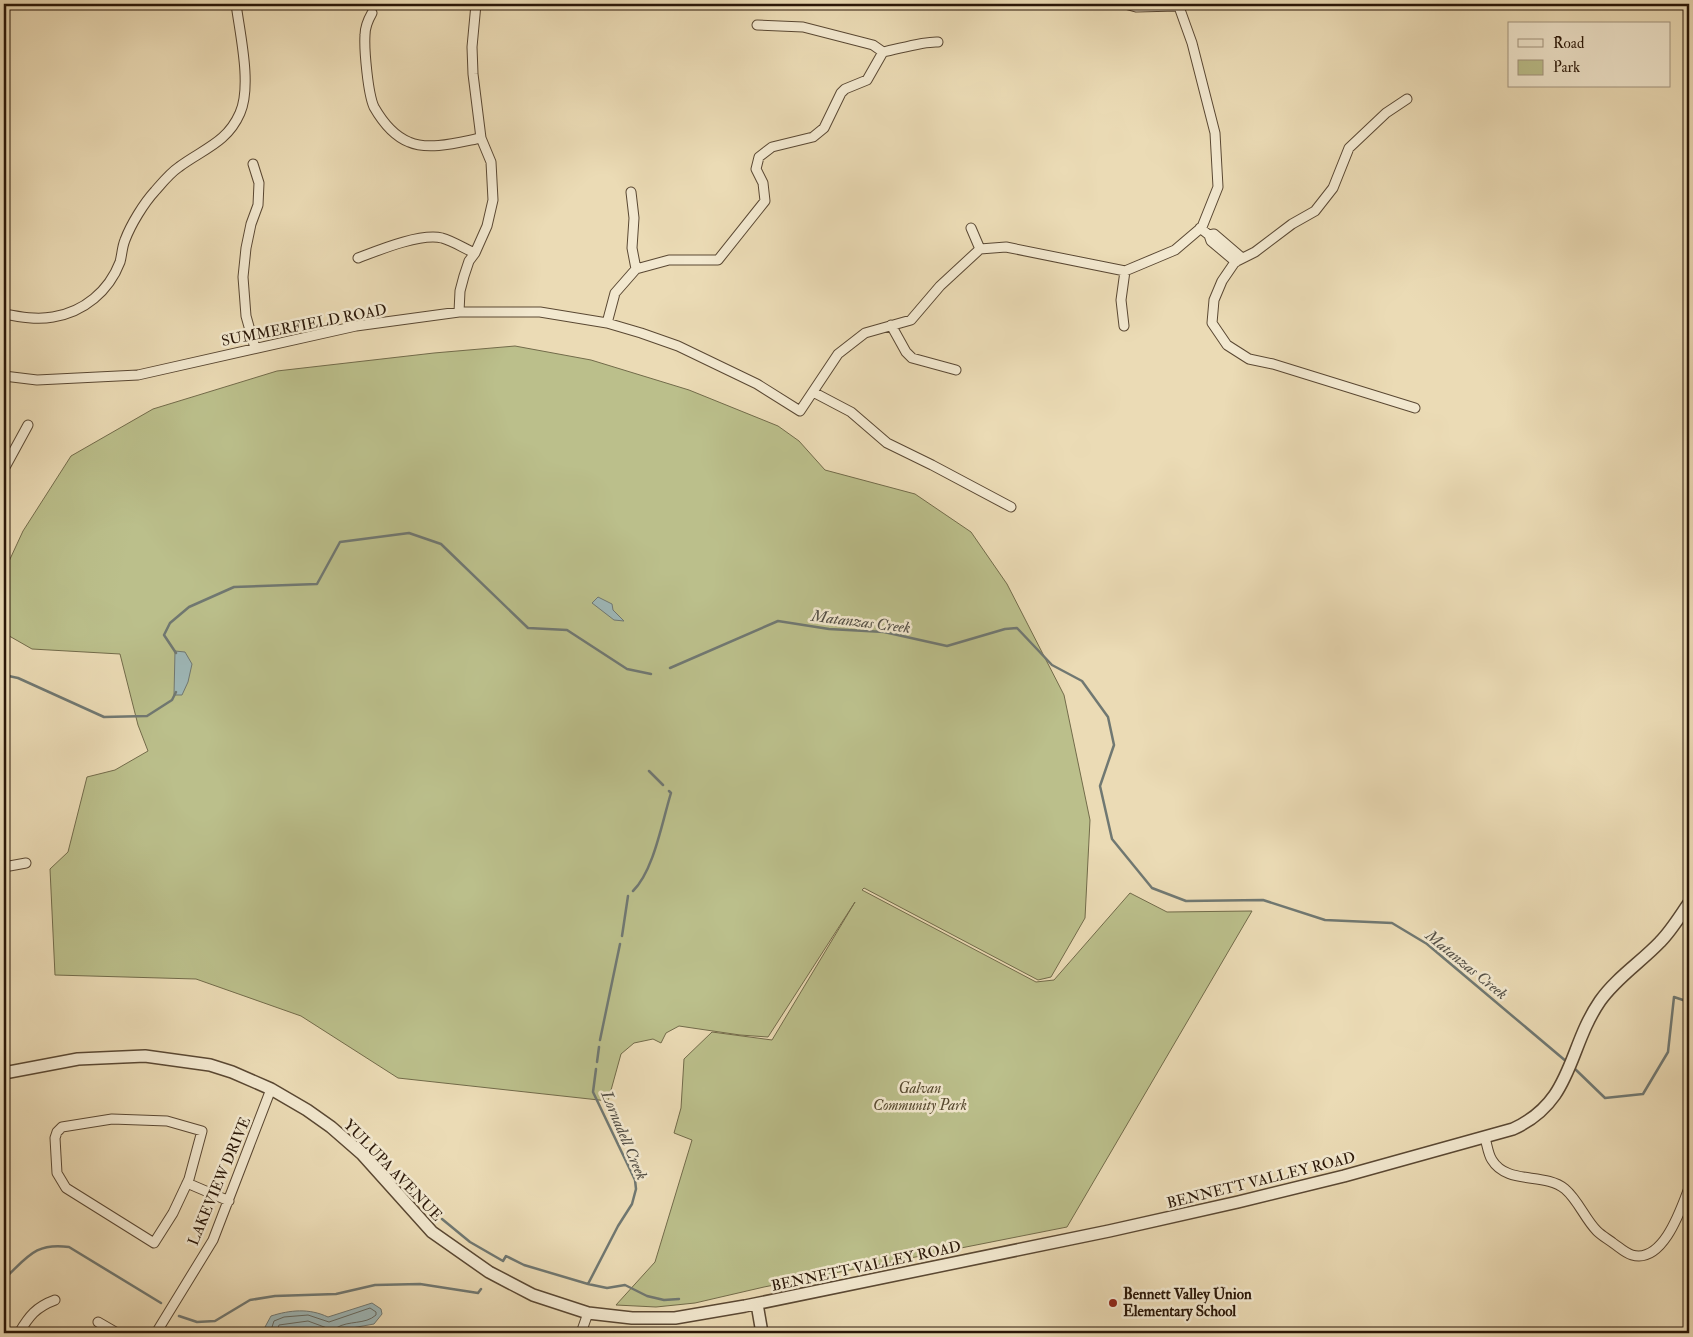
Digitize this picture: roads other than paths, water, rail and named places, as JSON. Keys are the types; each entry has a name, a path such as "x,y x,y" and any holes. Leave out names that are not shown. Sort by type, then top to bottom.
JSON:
{"street":[{"path":"4,314 29,318 52,318 74,312 88,303 104,289 112,277 120,261 125,240 148,198 178,168 218,143 233,126 241,112 246,83 236,4"},
{"path":"459,312 460,291 469,261 475,253 487,226 493,200 491,162 481,138 473,74 472,47 476,4"},
{"path":"1011,507 887,443 851,412 812,392 838,354 865,333 911,320 940,286 980,250 1006,247 1125,271 1175,250 1200,228 1218,187 1216,133 1190,36 1178,5 1136,7 1125,4"},
{"path":"372,13 365,34 367,72 374,106 390,129 398,137 411,143 437,146 481,138"},
{"path":"757,25 803,27 873,45 883,52 928,42 938,42"},
{"path":"607,323 615,293 636,268 669,260 718,260 765,201 763,183 756,169 759,157 772,147 812,137 824,128 841,93 845,89 867,80 883,52"},
{"path":"1408,98 1386,113 1349,148 1333,188 1315,211 1292,224 1254,252 1239,260 1222,281 1214,300 1212,323 1227,345 1250,359 1273,364 1415,408"},
{"path":"253,164 259,183 258,205 246,248 243,277 246,316 256,348"},
{"path":"631,192 634,218 632,248 636,268"},
{"path":"971,228 980,250"},
{"path":"1200,228 1209,234 1210,241 1239,260"},
{"path":"358,258 387,247 423,238 442,238 475,253"},
{"path":"1124,326 1121,300 1125,271"},
{"name":"SUMMERFIELD ROAD","path":"4,376 37,380 138,375 356,326 459,312 540,312 607,323 678,346 757,384 800,411 812,392"},
{"path":"891,325 906,352 912,358 956,370"},
{"path":"4,469 7,455 28,426"},
{"path":"4,867 26,863"},
{"name":"BENNETT VALLEY ROAD","path":"762,1333 757,1304 1109,1231 1229,1204 1485,1138 1529,1122 1543,1110 1564,1081 1589,1021 1600,1000 1662,941 1689,902"},
{"name":"YULUPA AVENUE","path":"4,1073 78,1059 145,1056 210,1065 232,1072 271,1089 332,1127 362,1154 432,1232 489,1272 533,1295 588,1313 632,1318 674,1318 757,1304"},
{"name":"LAKEVIEW DRIVE","path":"156,1333 212,1240 271,1089"},
{"path":"112,1119 167,1121 202,1130 188,1181 154,1243 66,1188 57,1173 55,1138 57,1132 62,1128 112,1119"},
{"path":"1485,1138 1492,1160 1503,1170 1515,1176 1552,1182 1565,1189 1598,1232 1634,1256 1648,1254 1659,1248 1668,1235 1689,1188"},
{"path":"188,1181 230,1198"},
{"path":"19,1333 28,1317 42,1304 55,1300"},
{"path":"581,1333 588,1313"},
{"path":"98,1322 117,1333"}],"water":[{"path":"598,597 612,604 613,610 624,621 614,620 592,603"},
{"path":"175,651 185,652 192,664 188,682 182,695 174,695"},
{"path":"372,1303 381,1309 382,1314 374,1324 335,1333 265,1333 265,1327 271,1316 278,1314 292,1311 307,1311 328,1317"}],"waterway":[{"name":"Matanzas Creek","path":"176,653 164,635 170,623 189,607 234,587 317,584 340,542 409,533 441,544 528,628 567,630 627,669 651,674"},
{"name":"Matanzas Creek","path":"670,668 778,621 829,629 884,632 947,646 1005,629 1017,628 1052,665 1082,681 1108,717 1114,745 1100,786 1112,839 1152,888 1186,901 1263,900 1325,920 1392,923 1427,944 1567,1062"},
{"name":"Matanzas Creek","path":"4,675 18,678 104,717 147,716 172,700 176,692"},
{"path":"649,771 663,785"},
{"path":"633,891 647,871 652,858 671,793 669,791"},
{"path":"622,936 628,896"},
{"path":"600,1040 620,944"},
{"name":"Matanzas Creek","path":"1573,1067 1605,1098 1643,1094 1668,1052 1674,997 1689,1002"},
{"path":"597,1062 599,1047"},
{"name":"Lornadell Creek","path":"442,1219 470,1242 503,1261 506,1256 524,1265 588,1284 618,1226 632,1204 636,1189 635,1180 593,1092 596,1069"},
{"name":"Lornadell Creek","path":"4,1279 26,1258 40,1249 57,1246 69,1247 161,1303"},
{"name":"Lornadell Creek","path":"179,1316 197,1322 215,1321 250,1300 275,1296 336,1294 375,1285 420,1284 478,1293 481,1289"},
{"path":"588,1284 607,1288 625,1285 647,1296 664,1300 679,1299"}],"place":[{"name":"Bennett Valley Union Elementary School","path":"1113,1303"}],"park label":[{"name":"Galvan Community Park","path":"920,1096"}]}
